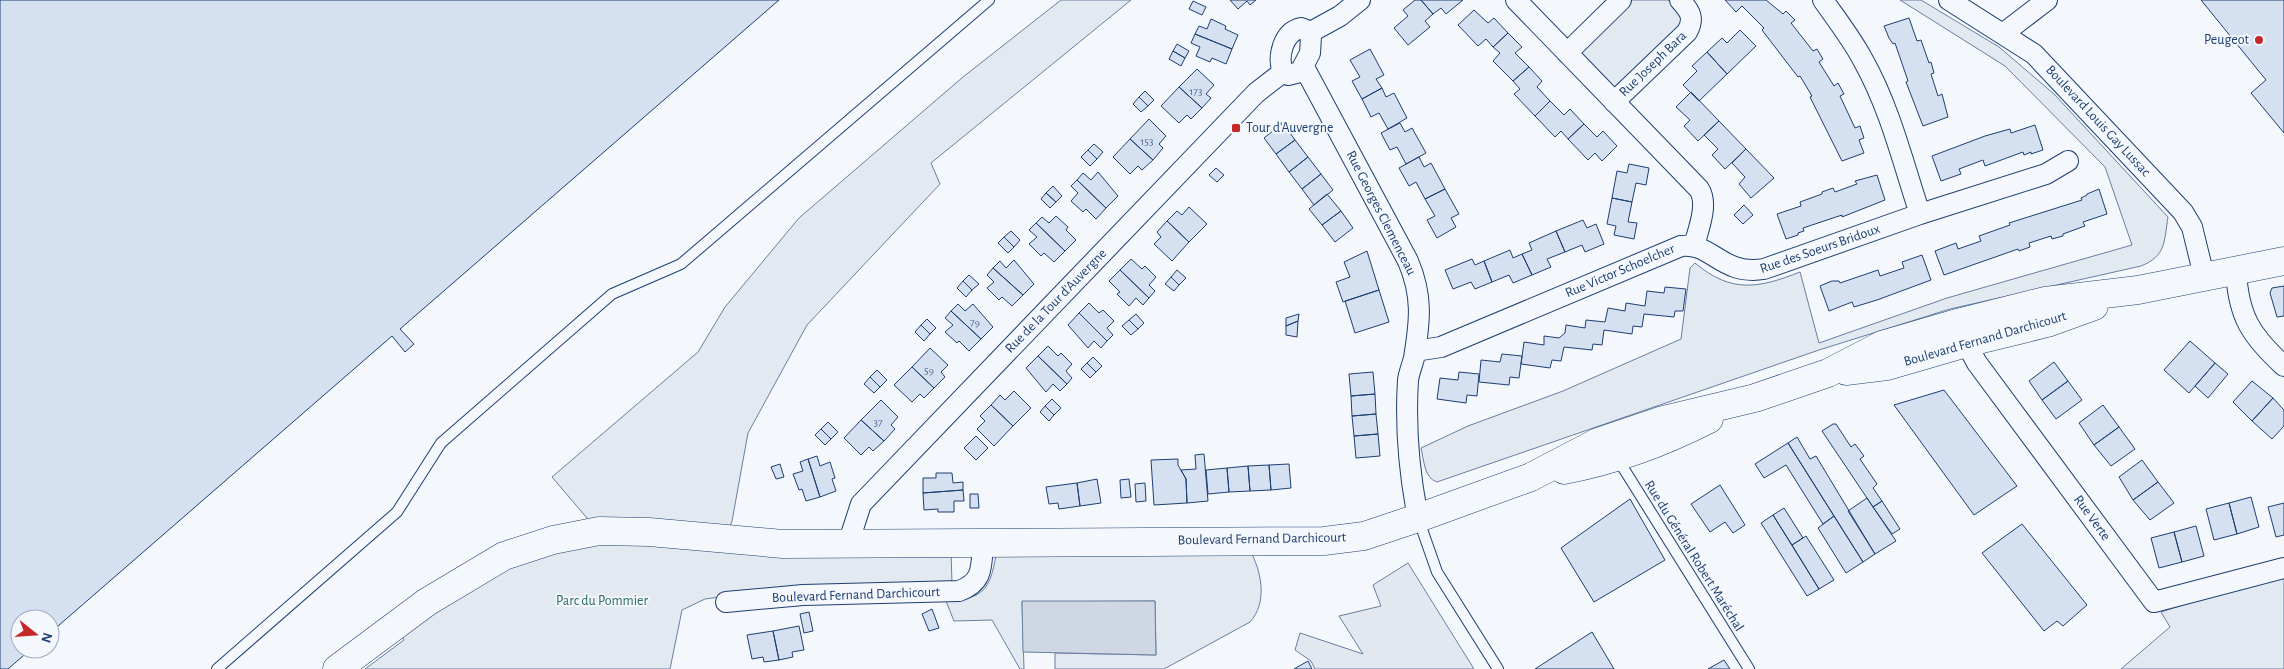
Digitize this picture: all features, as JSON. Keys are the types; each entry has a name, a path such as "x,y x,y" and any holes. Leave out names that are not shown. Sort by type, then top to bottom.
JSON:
{"main road":[{"name":"Boulevard Fernand Darchicourt","path":"337,669 427,602 504,556 553,540 598,531 649,532 783,544 1324,541 1364,536 1613,448 1670,440 1736,404 1828,373 1887,366 1963,332 2047,323 2138,290 2284,262"}],"street":[{"path":"1309,33 1340,16 1360,0"},
{"name":"Rue Victor Schoelcher","path":"1415,351 1441,347 1681,246 1694,246 1701,214 1702,193 1516,0"},
{"path":"1567,53 1621,0"},
{"name":"Rue Joseph Bara","path":"1614,102 1687,32 1692,15 1680,0"},
{"path":"1823,0 1864,61 1873,80 1886,112 1920,214"},
{"name":"Boulevard Louis Gay Lussac","path":"1949,0 2004,33 2044,63 2183,212 2192,227 2204,276"},
{"path":"2004,33 2047,0"},
{"path":"1300,28 1309,33 1311,37 1310,53 1304,67 1297,74 1288,75 1283,72 1280,58 1287,39 1296,29 1300,28"},
{"name":"Rue Georges Clemenceau","path":"1304,67 1416,278 1420,301 1415,351 1408,379 1407,420 1418,518"},
{"name":"Rue de la Tour d'Auvergne","path":"848,544 858,510 868,497 1256,93 1283,72"},
{"name":"Rue des Soeurs Bridoux","path":"1694,246 1727,266 1754,271 1780,266 1920,214 2046,174 2068,161"},
{"path":"2236,270 2237,284 2247,323 2253,334 2284,366"},
{"name":"Rue Verte","path":"1963,332 1977,363 2154,602 2284,568"},
{"name":"Boulevard Fernand Darchicourt","path":"726,602 803,595 959,591 970,587 982,570 983,544"}],"lane":[{"path":"217,669 397,512 442,443 612,294 681,264 989,0"},
{"name":"Rue du Général Robert Maréchal","path":"1613,448 1749,669"},
{"path":"1418,518 1437,572 1498,669"}],"green space":[{"name":"Parc du Pommier","path":"1061,0 1131,0 931,163 940,184 807,325 748,433 732,521 726,538 951,553 952,583 743,594 705,599 682,610 670,669 365,669 404,640 395,626 427,602 598,531 552,477 698,352 725,307 799,218 963,77"},
{"path":"1632,0 1668,0 1683,16 1684,22 1615,92 1578,53"},
{"path":"1900,0 1921,0 1999,47 2054,94 2168,217 2164,241 2155,258 2141,266 1950,309 1819,350 1437,482 1429,477 1421,448 1468,426 1563,391 1681,339 1690,268 1695,263 1721,280 1734,284 1746,285 1772,282 1800,272 1819,343 1947,298 2132,245 2105,167 2005,66"},
{"path":"1252,554 1260,580 1261,598 1259,606 1250,622 1164,669 1055,669 1055,653 1156,655 1155,601 1022,602 1024,669 1020,669 992,620 954,621 946,601 968,598 982,591 991,577 996,555"},
{"path":"2284,578 2284,669 2121,669 2170,627 2161,612 2217,594"}],"shaded area":[{"path":"1408,563 1474,669 1315,669 1311,661 1295,650 1300,633 1363,654 1339,616 1381,606 1373,585"},
{"path":"1022,601 1155,601 1156,655 1023,652"}],"building":[{"path":"0,0 779,0 400,329 414,344 405,352 392,336 60,624 60,609 10,609 10,659 20,659 8,669 0,669"},
{"path":"1230,0 1256,0 1250,5 1247,1 1238,9"},
{"path":"1415,0 1421,0 1433,14 1425,21 1430,27 1408,45 1394,28 1408,16 1403,10"},
{"path":"1421,0 1463,0 1446,14 1441,8 1433,14"},
{"path":"1725,0 1766,0 1783,14 1786,11 1795,20 1791,23 1813,51 1817,49 1823,59 1819,62 1834,86 1838,83 1844,94 1840,96 1855,128 1860,126 1864,138 1859,140 1864,153 1842,161 1810,97 1812,96 1800,76 1798,77 1762,30 1764,28 1742,6 1736,12"},
{"name":"Peugeot","path":"2201,0 2284,0 2284,133 2251,93 2266,80"},
{"path":"1193,1 1206,7 1202,15 1189,9"},
{"path":"1474,10 1488,23 1494,18 1508,33 1493,47 1486,39 1478,46 1458,25"},
{"path":"1909,18 1917,41 1921,40 1929,63 1931,62 1934,73 1931,74 1938,96 1942,94 1948,117 1923,126 1906,82 1908,81 1895,43 1893,44 1889,38 1884,26"},
{"path":"1211,19 1226,26 1225,29 1238,35 1232,49 1195,34 1199,26 1207,29"},
{"path":"1740,30 1756,46 1727,74 1707,52 1722,38 1727,43"},
{"path":"1508,33 1522,47 1515,53 1529,67 1513,81 1493,61 1500,53 1493,47"},
{"path":"1195,34 1232,49 1226,64 1212,58 1210,62 1196,56 1200,47 1191,43"},
{"path":"1177,44 1189,51 1185,58 1173,51"},
{"path":"1370,49 1384,75 1376,79 1382,88 1362,99 1352,81 1360,77 1350,60"},
{"path":"1173,51 1185,58 1181,66 1169,59"},
{"path":"1707,52 1727,74 1699,101 1683,85 1697,71 1692,66"},
{"path":"1529,67 1542,81 1537,87 1550,101 1535,116 1514,94 1520,89 1513,81"},
{"path":"1197,69 1214,85 1206,94 1211,98 1202,108 1179,87"},
{"path":"1179,87 1202,108 1191,119 1187,115 1179,123 1161,106"},
{"path":"1382,88 1386,97 1394,93 1407,118 1388,129 1379,113 1371,117 1362,99"},
{"path":"1145,91 1154,100 1148,106 1139,97"},
{"path":"1691,92 1719,121 1698,141 1684,126 1690,120 1676,107"},
{"path":"1139,97 1148,106 1141,112 1133,104"},
{"path":"1550,101 1564,115 1570,109 1584,124 1568,139 1561,131 1555,137 1535,116"},
{"path":"1149,119 1166,136 1159,144 1163,148 1153,160 1130,139"},
{"path":"1719,121 1746,149 1725,169 1712,155 1718,149 1704,135"},
{"path":"1283,123 1295,140 1276,154 1264,138"},
{"path":"1400,123 1405,132 1412,128 1426,153 1406,164 1397,147 1390,150 1381,133"},
{"path":"1584,124 1597,137 1603,131 1617,146 1602,161 1595,153 1588,160 1568,139"},
{"path":"2035,125 2043,150 2024,155 2023,152 1985,166 1983,160 1959,169 1961,174 1941,181 1932,156 1985,136 2010,129 2011,133"},
{"path":"1130,139 1153,160 1142,170 1138,166 1130,174 1113,157"},
{"path":"1295,140 1308,157 1289,172 1276,154"},
{"path":"1094,144 1103,152 1097,159 1088,150"},
{"path":"1746,149 1774,178 1751,198 1739,184 1745,177 1732,163"},
{"path":"1088,150 1097,159 1090,166 1081,157"},
{"path":"1308,157 1321,174 1302,189 1289,172"},
{"path":"1419,157 1424,167 1431,163 1445,189 1425,199 1416,182 1409,186 1399,168"},
{"path":"1629,164 1649,168 1646,185 1636,183 1632,202 1612,198 1617,171 1627,173"},
{"path":"1216,168 1224,175 1217,182 1209,175"},
{"path":"1098,172 1118,196 1106,208 1077,180 1083,173 1091,180"},
{"path":"1321,174 1333,190 1314,205 1302,189"},
{"path":"1877,175 1885,200 1842,217 1842,215 1803,228 1804,231 1798,233 1798,235 1786,239 1777,214 1801,206 1800,202 1822,194 1822,192 1833,188 1835,192 1857,184 1855,181"},
{"path":"1077,180 1106,208 1096,219 1086,209 1083,212 1071,201 1078,193 1071,186"},
{"path":"1053,186 1062,196 1056,202 1046,193"},
{"path":"1445,189 1459,214 1451,218 1456,227 1437,238 1427,220 1435,216 1425,199"},
{"path":"2099,189 2107,214 2083,222 2085,226 2063,234 2063,236 2052,239 2051,236 2029,243 2030,247 2019,251 2018,249 1944,275 1935,251 1956,243 1958,249 1981,241 1979,236 2010,225 2009,223 2082,200 2081,198 2087,194"},
{"path":"1046,193 1056,202 1050,208 1041,199"},
{"path":"1327,194 1341,211 1322,225 1309,209"},
{"path":"1612,198 1632,202 1628,222 1637,223 1634,239 1614,235 1616,226 1607,224"},
{"path":"1744,205 1753,215 1743,224 1734,215"},
{"path":"1189,207 1207,224 1189,242 1167,221 1177,211 1182,215"},
{"path":"1341,211 1353,228 1335,242 1322,225"},
{"path":"1056,216 1068,227 1066,230 1076,240 1065,251 1036,223 1042,217 1049,223"},
{"path":"1583,220 1587,228 1596,224 1604,244 1585,252 1582,245 1565,252 1556,231"},
{"path":"1167,221 1189,242 1172,261 1154,244 1161,237 1157,232"},
{"path":"1036,223 1065,251 1054,262 1044,253 1041,256 1029,244 1037,237 1029,230"},
{"path":"1011,231 1020,240 1014,247 1004,237"},
{"path":"1556,231 1565,252 1547,259 1551,267 1532,275 1522,254 1532,250 1529,243"},
{"path":"1004,237 1014,247 1008,253 998,243"},
{"path":"1510,250 1513,258 1522,254 1532,275 1513,283 1509,275 1492,282 1484,261"},
{"path":"1367,251 1379,290 1343,302 1336,282 1350,277 1344,262"},
{"path":"1922,255 1931,280 1854,307 1852,302 1829,311 1820,286 1832,281 1839,281 1840,283 1878,270 1880,276 1904,268 1902,262"},
{"path":"1131,259 1142,269 1145,266 1156,277 1149,285 1155,291 1149,298 1120,270"},
{"path":"1472,259 1475,265 1484,261 1492,282 1475,289 1471,282 1453,289 1445,270"},
{"path":"1014,260 1034,284 1023,295 993,268 1000,261 1006,268"},
{"path":"993,268 1023,295 1012,306 1002,297 999,300 987,288 994,282 987,275"},
{"path":"1120,270 1149,298 1143,305 1136,298 1129,306 1117,294 1120,292 1109,281"},
{"path":"1177,270 1186,278 1179,285 1171,277"},
{"path":"969,275 979,284 972,290 963,281"},
{"path":"1171,277 1179,285 1174,291 1165,284"},
{"path":"963,281 972,290 966,297 957,288"},
{"path":"2284,286 2284,316 2277,317 2270,293 2272,288"},
{"path":"1665,287 1686,289 1683,311 1675,311 1674,317 1644,314 1642,327 1633,326 1632,334 1604,330 1602,345 1593,344 1592,350 1564,347 1561,361 1552,360 1550,368 1521,364 1524,342 1544,345 1544,336 1559,338 1565,333 1566,325 1585,328 1586,320 1605,322 1608,308 1625,311 1626,303 1645,306 1647,291 1664,293"},
{"path":"1379,290 1389,322 1355,333 1345,301"},
{"path":"1089,303 1099,313 1103,310 1114,321 1107,328 1113,335 1107,341 1079,313"},
{"path":"958,304 965,311 973,304 993,327 981,339 951,311"},
{"path":"951,311 981,339 969,351 959,341 957,343 945,332 953,325 945,318"},
{"path":"1079,313 1107,341 1101,348 1094,341 1088,348 1068,325"},
{"path":"1136,314 1144,323 1138,329 1129,320"},
{"path":"1299,314 1298,321 1286,326 1286,318"},
{"path":"927,319 936,328 930,334 921,325"},
{"path":"1129,320 1138,329 1131,335 1122,326"},
{"path":"1298,321 1297,337 1286,335 1286,326"},
{"path":"921,325 930,334 924,341 915,332"},
{"path":"2190,341 2215,363 2189,393 2164,370"},
{"path":"1048,346 1058,356 1061,353 1072,364 1066,371 1072,378 1067,384 1038,356"},
{"path":"930,348 948,365 941,372 945,377 934,388 912,367"},
{"path":"1502,354 1522,356 1519,378 1510,377 1509,385 1479,382 1481,360 1500,362"},
{"path":"1038,356 1067,384 1060,391 1053,384 1046,392 1026,368"},
{"path":"1093,357 1102,366 1096,372 1087,363"},
{"path":"2054,362 2068,381 2042,400 2029,381"},
{"path":"1087,363 1096,372 1090,378 1081,369"},
{"path":"2215,363 2228,374 2208,398 2195,386"},
{"path":"912,367 934,388 924,398 920,394 912,402 894,385"},
{"path":"877,370 887,380 880,387 870,377"},
{"path":"1373,372 1375,394 1351,396 1349,374"},
{"path":"1459,372 1479,374 1477,396 1467,395 1466,403 1437,399 1440,378 1458,380"},
{"path":"870,377 880,387 874,393 864,384"},
{"path":"2068,381 2082,400 2056,419 2042,400"},
{"path":"2252,381 2273,398 2252,421 2233,402"},
{"path":"1944,390 2017,486 1974,515 1894,405"},
{"path":"1014,391 1031,408 1013,426 991,405 1000,395 1005,400"},
{"path":"1375,394 1376,414 1352,416 1351,396"},
{"path":"2273,398 2284,410 2284,426 2272,439 2252,421"},
{"path":"1052,399 1061,408 1054,415 1045,406"},
{"path":"881,400 898,417 891,425 895,429 884,441 861,420"},
{"path":"991,405 1013,426 994,446 977,429 985,421 980,416"},
{"path":"2103,405 2119,427 2094,445 2079,423"},
{"path":"1045,406 1054,415 1049,421 1040,412"},
{"path":"1376,414 1378,434 1354,436 1352,416"},
{"path":"861,420 884,441 873,451 869,447 861,455 844,438"},
{"path":"828,422 838,432 831,439 821,429"},
{"path":"1836,424 1851,447 1855,444 1864,456 1860,459 1877,484 1873,488 1882,501 1873,507 1822,431"},
{"path":"2119,427 2135,449 2111,466 2094,445"},
{"path":"821,429 831,439 825,445 815,435"},
{"path":"1378,434 1380,456 1356,458 1354,436"},
{"path":"976,436 988,448 976,460 964,448"},
{"path":"1797,437 1810,459 1816,456 1875,554 1863,562 1788,443"},
{"path":"1788,443 1834,516 1823,524 1786,465 1764,478 1755,464"},
{"path":"1204,454 1208,501 1187,503 1186,479 1181,470 1196,469 1195,455"},
{"path":"817,456 820,466 830,462 835,478 832,479 836,491 820,497 808,459"},
{"path":"808,459 820,497 806,501 802,489 799,490 793,474 803,471 800,462"},
{"path":"1178,459 1178,465 1186,479 1187,503 1154,505 1151,460"},
{"path":"2142,460 2158,482 2133,500 2119,477"},
{"path":"780,464 784,477 776,479 771,467"},
{"path":"1289,464 1291,488 1271,490 1269,465"},
{"path":"1269,465 1271,490 1250,491 1248,466"},
{"path":"1248,466 1250,491 1229,492 1227,468"},
{"path":"1227,468 1229,492 1208,494 1206,470"},
{"path":"936,473 952,473 953,483 963,482 963,490 923,493 923,478 936,478"},
{"path":"1097,479 1101,503 1080,506 1077,483"},
{"path":"1129,479 1131,497 1121,498 1120,480"},
{"path":"2158,482 2174,503 2150,520 2133,500"},
{"path":"1077,483 1080,506 1059,509 1058,503 1049,504 1046,487"},
{"path":"1145,483 1146,501 1136,502 1135,484"},
{"path":"1720,485 1745,525 1733,533 1725,522 1710,532 1691,504"},
{"path":"963,490 964,501 954,501 954,512 938,512 938,509 924,510 923,493"},
{"path":"970,494 978,494 979,508 970,508"},
{"path":"2251,497 2259,527 2237,534 2229,503"},
{"path":"1867,498 1896,541 1875,554 1848,511"},
{"path":"1630,499 1665,560 1594,602 1561,548"},
{"path":"1882,501 1900,529 1892,534 1873,507"},
{"path":"2229,503 2237,534 2214,540 2206,509"},
{"path":"2284,503 2284,535 2276,537 2268,507"},
{"path":"1784,508 1803,538 1792,545 1773,515"},
{"path":"1773,515 1819,589 1807,596 1761,523"},
{"path":"1834,516 1863,562 1846,573 1818,528"},
{"path":"2022,524 2087,605 2063,626 2057,621 2044,631 1982,553"},
{"path":"2196,526 2204,556 2182,562 2174,532"},
{"path":"2174,532 2182,562 2159,568 2151,538"},
{"path":"1806,536 1834,580 1819,589 1792,545"},
{"path":"932,609 939,628 929,631 922,614"},
{"path":"809,612 813,631 804,633 800,614"},
{"path":"799,626 804,650 792,652 793,657 779,660 773,631"},
{"path":"773,631 779,660 764,662 763,657 752,659 747,635"},
{"path":"1592,632 1614,669 1535,669"},
{"path":"1724,660 1730,669 1708,669"},
{"path":"1308,661 1312,669 1294,669"}],"place":[{"name":"Peugeot","path":"2259,40"},
{"name":"Tour d'Auvergne","path":"1236,128"}]}
